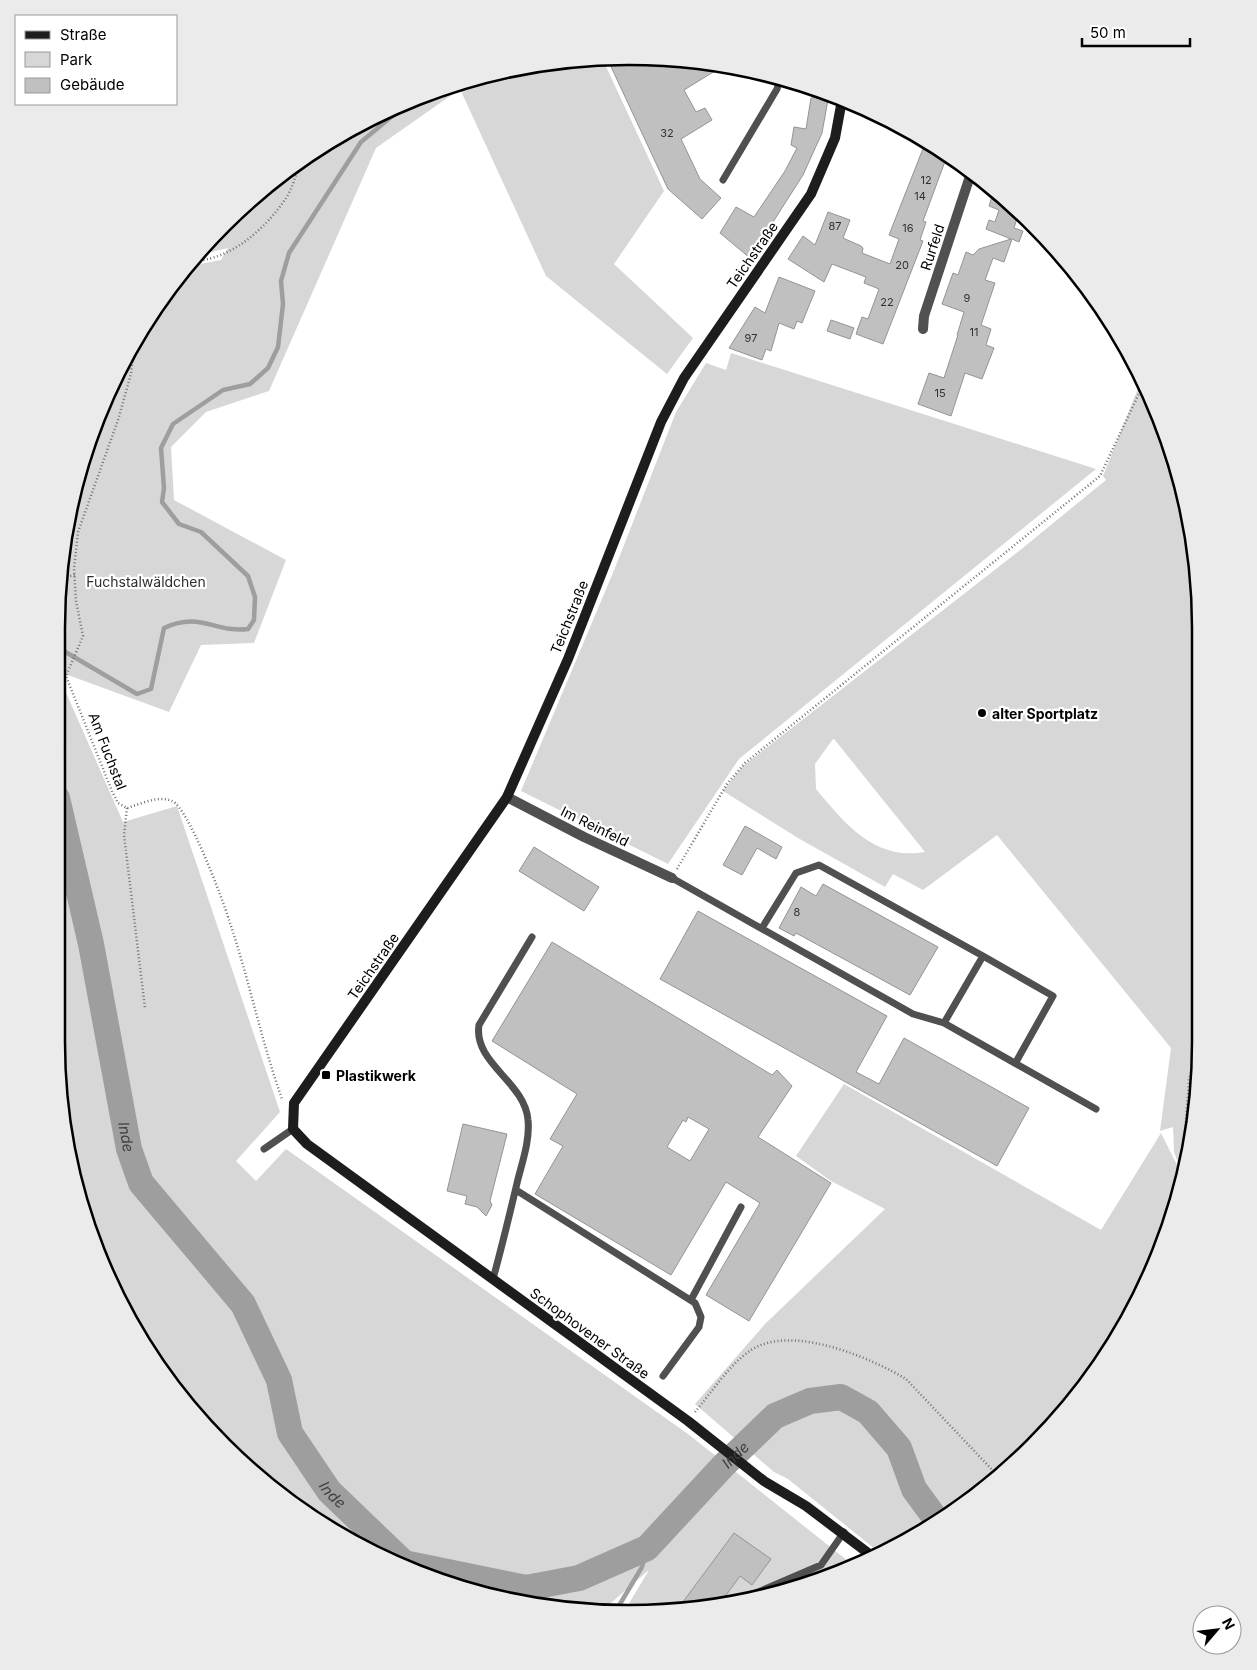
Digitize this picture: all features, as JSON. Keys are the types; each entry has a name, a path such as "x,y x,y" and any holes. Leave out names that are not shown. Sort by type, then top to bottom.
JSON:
{"main road":[{"name":"Teichstraße","path":"293,1129 294,1104 507,796 568,659 662,422 684,378 811,194 835,138 841,107"},
{"name":"Schophovener Straße","path":"293,1129 308,1144 692,1424 764,1481 844,1532 867,1552"}],"street":[{"name":"Rurfeld","path":"923,329 924,316 969,179"},
{"name":"Im Reinfeld","path":"507,796 584,837 672,878"}],"lane":[{"path":"723,180 778,85"},
{"path":"762,928 796,873 819,865 1053,996 1016,1062"},
{"path":"672,878 913,1014 944,1023 1016,1062 1096,1109"},
{"path":"493,1279 526,1146 528,1119 514,1088 490,1059 477,1036 478,1025 532,937"},
{"path":"944,1023 983,956"},
{"path":"264,1149 293,1129"},
{"path":"516,1190 692,1298 699,1308 701,1317 699,1327 663,1376"},
{"path":"692,1298 740,1207"},
{"path":"770,1587 821,1565 844,1532"}],"path":[{"path":"204,259 220,255 250,238 285,200 295,174"},
{"name":"Am Fuchstal","path":"131,363 118,420 78,532 75,574 76,601 83,636 66,676 84,716 102,768 118,803 127,808 160,798 173,801 188,820 229,919 253,1008 283,1103"},
{"path":"672,878 727,784 745,763 1100,476 1140,392"},
{"path":"68,576 75,574"},
{"path":"127,808 124,835 145,1008"},
{"path":"1186,1122 1191,1072"},
{"path":"692,1424 740,1358 761,1345 784,1340 820,1344 888,1368 906,1379 921,1392 972,1451 993,1471"}],"green space":[{"name":"Fuchstalwäldchen","path":"606,66 664,191 614,264 693,338 667,374 546,276 461,91 519,76 555,70"},
{"name":"Fuchstalwäldchen","path":"455,93 376,148 269,391 206,412 171,447 174,500 286,560 254,643 201,645 169,712 65,674 66,592 70,555 84,483 95,447 123,379 140,347 181,285 199,264 221,260 228,248 209,253 257,205 285,181 315,160 379,123"},
{"path":"731,353 1096,469 739,759 668,864 521,791 615,568 676,412 706,363 726,370"},
{"path":"1138,388 1162,447 1173,483 1187,555 1191,592 1192,1042 1187,1115 1178,1163 1174,1152 1173,1127 1160,1131 1171,1048 997,835 923,890 893,874 885,887 798,838 723,791 743,766 1019,551 1106,480 1103,476","holes":["833,739 925,852 907,853 891,851 876,845 850,827 816,789 815,764"]},
{"path":"65,690 123,822 177,806 280,1112 236,1161 256,1181 286,1149 688,1434 847,1561 810,1575 738,1594 665,1604 628,1605 649,1570 609,1604 592,1604 555,1600 483,1586 413,1562 347,1530 285,1489 230,1440 181,1385 160,1355 123,1291 95,1223 84,1187 70,1115 65,1042"},
{"path":"844,1084 1101,1230 1161,1133 1178,1166 1162,1223 1134,1291 1117,1323 1076,1385 1027,1440 972,1489 910,1530 874,1549 788,1479 774,1472 695,1404 765,1324 885,1209 831,1181 796,1156"}],"building":[{"path":"610,65 665,66 713,72 684,90 696,112 705,108 712,120 681,139 700,179 721,198 702,219 668,189"},
{"path":"813,96 828,102 822,133 803,175 750,258 720,233 736,207 754,217 785,171 797,148 791,145 794,127 806,129 811,98"},
{"path":"923,148 945,162 923,221 926,222 920,240 923,241 883,344 856,334 862,317 868,319 879,289 864,283 866,277 832,264 824,282 788,259 803,236 815,245 828,212 850,220 843,238 861,246 863,248 862,253 890,264 899,239 889,235"},
{"path":"992,198 1016,220 1014,228 1023,231 1019,242 1012,239 1004,262 993,258 985,280 995,283 981,325 991,329 986,345 994,348 982,379 965,373 951,416 918,404 929,373 944,378 958,335 964,312 942,304 953,273 958,275 966,252 973,255 979,249 1011,239 986,229 989,220 995,222 999,210 989,206"},
{"path":"779,277 815,291 802,323 797,321 794,329 779,323 771,351 766,349 762,360 729,348 755,307 765,313"},
{"path":"831,320 854,328 850,339 827,331"},
{"path":"745,826 782,847 776,859 757,848 742,875 723,865"},
{"path":"534,847 599,887 584,911 519,871"},
{"path":"823,884 938,947 910,995 796,933 794,936 779,928 801,887 816,896"},
{"path":"698,911 887,1016 856,1072 879,1084 904,1038 1029,1108 997,1166 660,979"},
{"path":"552,942 772,1075 777,1070 792,1086 758,1137 831,1183 749,1321 706,1295 760,1203 726,1182 671,1275 535,1194 563,1146 550,1139 577,1094 492,1041","holes":["688,1117 709,1129 690,1161 667,1147 683,1120 686,1122"]},
{"path":"463,1124 507,1134 490,1201 492,1205 486,1216 477,1207 465,1204 467,1196 447,1191"},
{"path":"734,1533 771,1559 752,1585 740,1576 725,1596 683,1602"}],"waterway":[{"path":"65,652 137,694 151,689 164,628 177,623 198,622 226,628 248,629 254,620 255,597 248,576 201,532 179,524 162,502 164,488 161,448 173,424 223,390 250,384 268,368 278,347 283,304 281,281 289,253 361,142 389,118"},
{"name":"Inde","path":"65,832 91,944 129,1149 141,1183 243,1304 279,1380 290,1433 329,1491 394,1554"},
{"name":"Inde","path":"429,1568 526,1588 579,1578 647,1548 723,1466 775,1416 810,1401 841,1397 868,1412 899,1448 914,1489 933,1515"},
{"path":"620,1605 642,1567 647,1548"}],"place":[{"name":"alter Sportplatz","path":"982,713"},
{"name":"Plastikwerk","path":"326,1075"}]}
